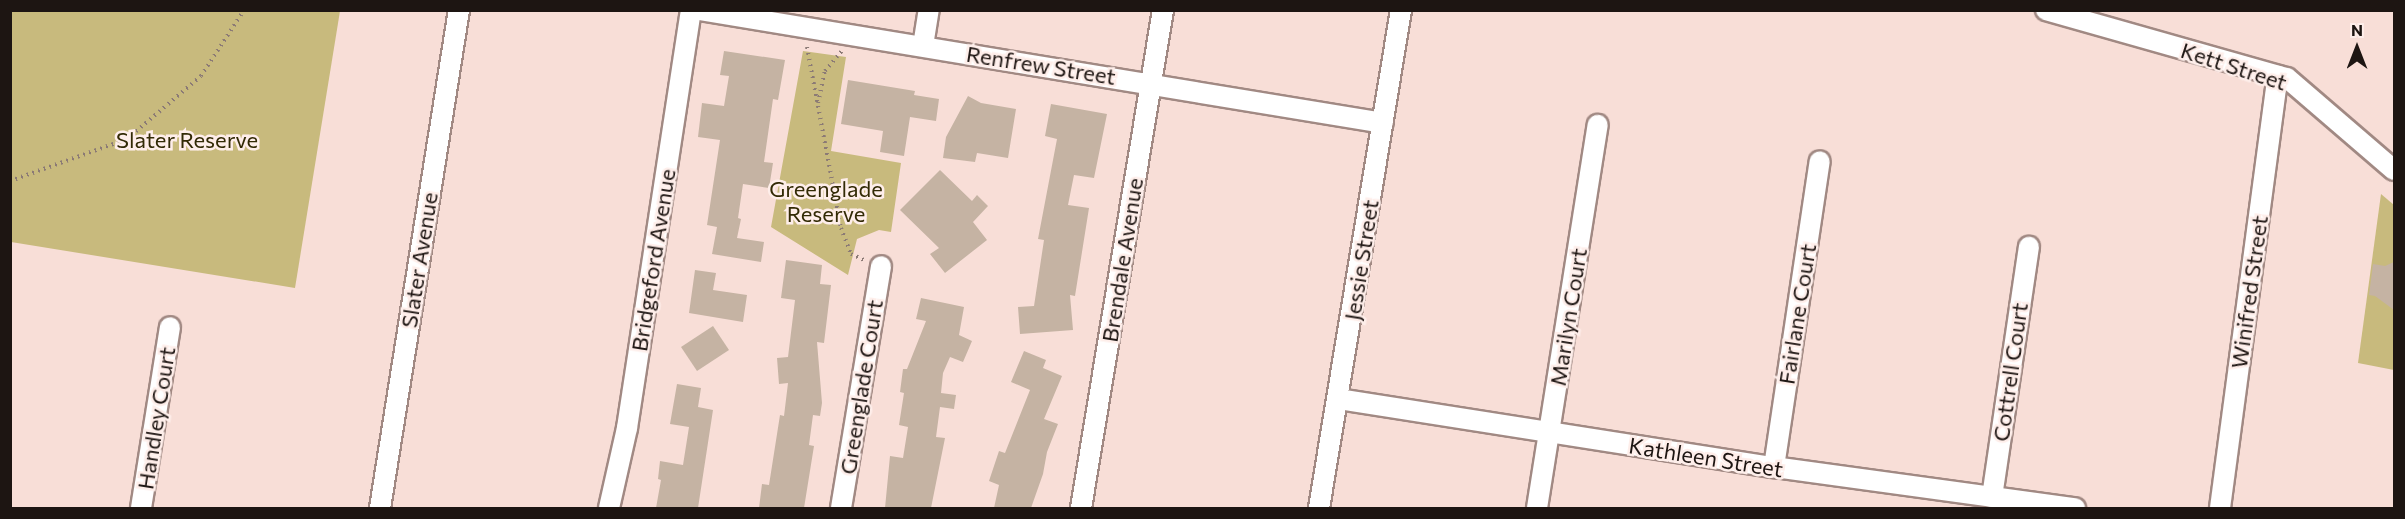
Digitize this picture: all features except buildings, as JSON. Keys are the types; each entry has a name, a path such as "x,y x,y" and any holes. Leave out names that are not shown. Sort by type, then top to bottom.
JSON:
{"street":[{"name":"Slater Avenue","path":"380,508 459,10"},
{"name":"Bridgeford Avenue","path":"609,508 627,428 691,10"},
{"name":"Renfrew Street","path":"699,10 1383,123"},
{"path":"923,46 929,10"},
{"name":"Brendale Avenue","path":"1081,508 1162,10"},
{"name":"Jessie Street","path":"1319,508 1401,10"},
{"name":"Kett Street","path":"2046,10 2287,78 2394,170"},
{"name":"Winifred Street","path":"2220,508 2278,75"},
{"name":"Marilyn Court","path":"1537,508 1598,125"},
{"name":"Fairlane Court","path":"1774,467 1820,161"},
{"name":"Cottrell Court","path":"1992,497 2029,248"},
{"name":"Greenglade Court","path":"842,508 881,266"},
{"name":"Handley Court","path":"141,508 170,327"},
{"name":"Kathleen Street","path":"1338,399 1774,467 2075,508"}],"path":[{"path":"10,181 127,139 201,76 244,10"},
{"path":"804,28 841,228 851,254 881,266"},
{"path":"817,106 825,71 854,36"}],"green space":[{"name":"Slater Reserve","path":"10,11 340,11 295,288 11,242"},
{"name":"Greenglade Reserve","path":"803,51 846,57 831,151 901,163 891,232 879,230 857,239 848,275 771,227"},
{"path":"2381,194 2394,205 2394,370 2358,363"}]}
